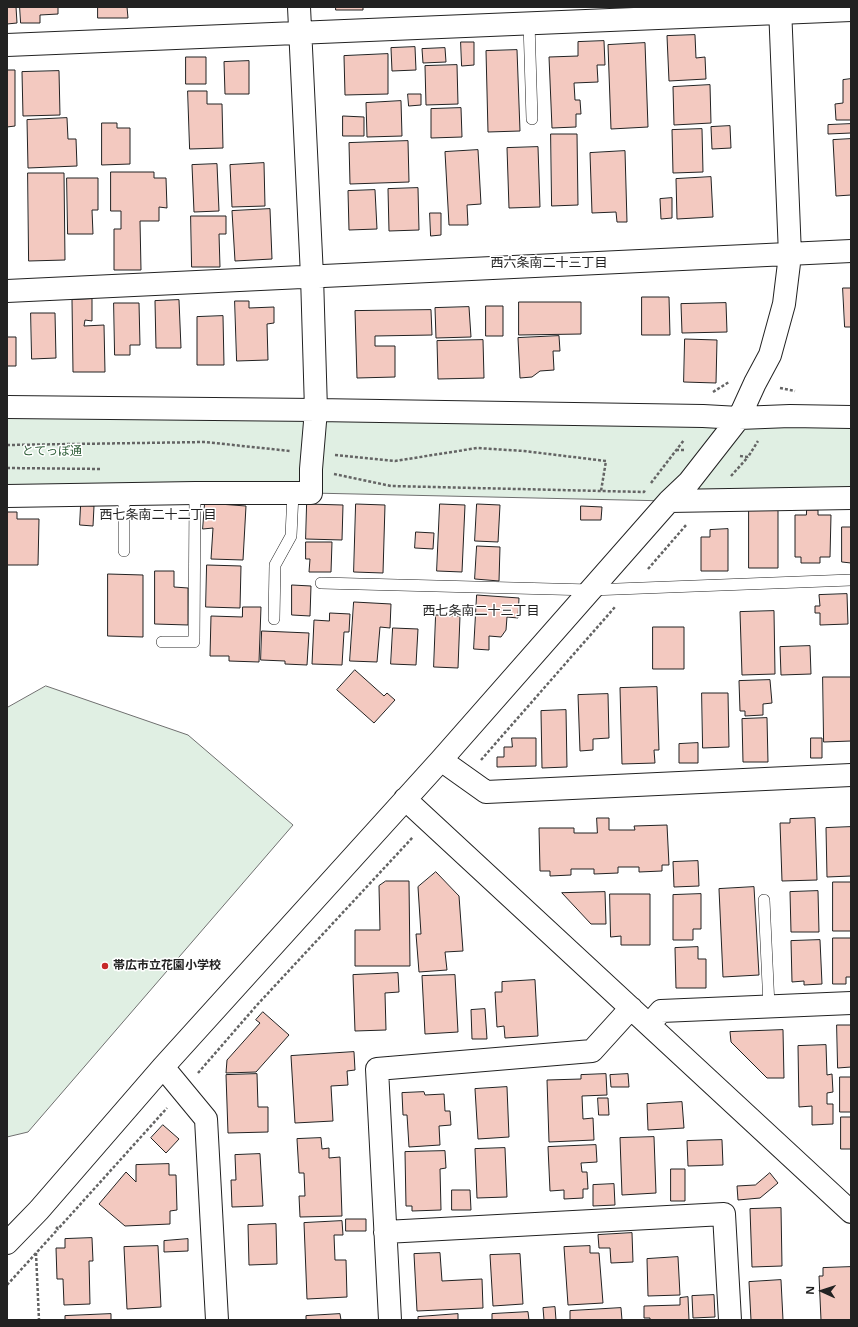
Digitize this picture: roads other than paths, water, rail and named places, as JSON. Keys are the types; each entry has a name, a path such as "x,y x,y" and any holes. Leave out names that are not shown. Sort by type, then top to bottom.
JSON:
{"street":[{"path":"7,496 311,493 311,469 316,410 312,276 299,7"},
{"path":"7,45 529,23 781,10 851,10"},
{"path":"9,1236 39,1210 163,1067 441,760 669,501 689,482 739,418 770,355 784,304 790,255 781,10"},
{"path":"7,291 851,251"},
{"path":"7,407 316,410 702,416 739,418 790,416 851,417"},
{"path":"669,501 851,498"},
{"path":"441,760 486,792 851,775"},
{"path":"405,799 851,1212"},
{"path":"649,1024 661,1011 851,1003"},
{"path":"390,1320 377,1069 592,1051 631,1008"},
{"path":"163,1067 206,1118 217,1320"},
{"path":"385,1232 724,1214 730,1320"}],"lane":[{"path":"529,23 532,119"},
{"path":"7,286 7,291"},
{"path":"162,642 194,642 195,493"},
{"path":"274,619 275,566 291,536 293,493"},
{"path":"124,494 124,551"},
{"path":"321,584 591,590 851,580"},
{"path":"764,900 769,1006"}],"place":[{"name":"帯広市立花園小学校","path":"105,966"}],"district":[{"name":"西六条南二十三丁目","path":"549,263"},
{"name":"西七条南二十二丁目","path":"158,515"},
{"name":"西七条南二十三丁目","path":"481,611"}],"park label":[{"name":"とてっぽ通","path":"52,452"}]}
